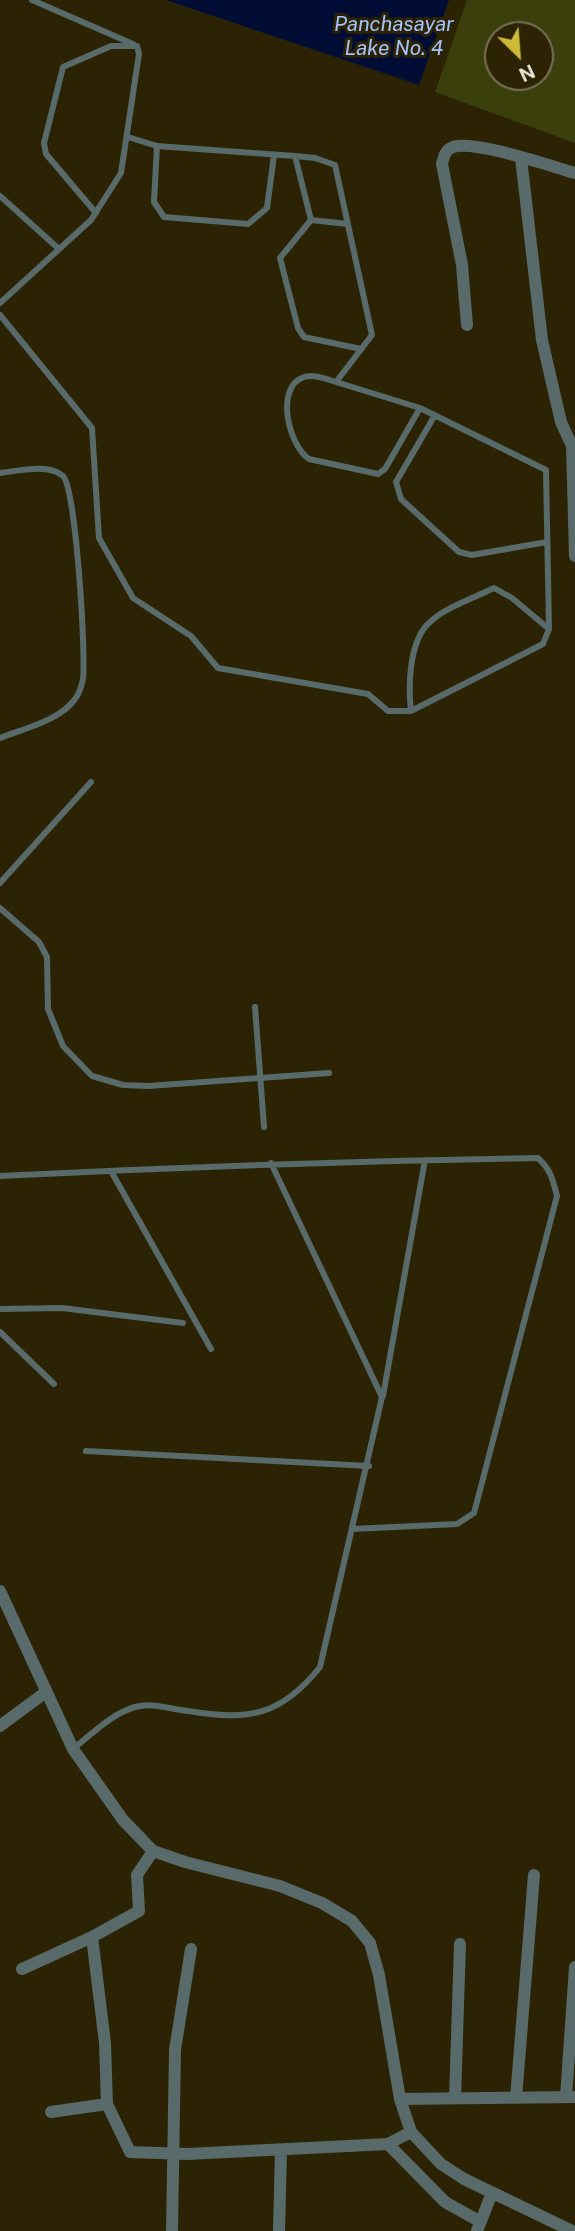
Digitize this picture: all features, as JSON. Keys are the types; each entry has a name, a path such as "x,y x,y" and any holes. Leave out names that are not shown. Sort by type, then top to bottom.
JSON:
{"street":[{"path":"467,325 458,238 442,164 444,153 451,147 483,148 575,173"},
{"path":"521,159 542,340 561,422 572,446 575,556"},
{"path":"0,1591 73,1749 123,1820 153,1851 185,1862 280,1886 322,1903 352,1921 370,1943 379,1975 400,2099 411,2132 441,2164 492,2193 572,2231"},
{"path":"0,1726 46,1692"},
{"path":"22,1969 92,1937 139,1911 137,1875 153,1851"},
{"path":"516,2098 534,1875"},
{"path":"92,1937 105,2043 107,2104 130,2152 187,2154 388,2144 411,2132"},
{"path":"456,2098 460,1944"},
{"path":"172,2231 175,2050 191,1949"},
{"path":"400,2099 570,2097 575,1967"},
{"path":"51,2112 107,2104"},
{"path":"388,2144 436,2195 478,2226 492,2193"},
{"path":"279,2231 281,2151"}],"lane":[{"path":"32,0 137,46"},
{"path":"96,213 46,154 44,144 63,67 111,46 137,46"},
{"path":"0,303 96,213 121,173 139,54 137,46"},
{"path":"128,136 157,146 315,158 335,166 372,325 372,335 336,382"},
{"path":"157,146 154,202 164,217 248,224 267,208 274,155"},
{"path":"295,156 312,220"},
{"path":"0,196 59,249"},
{"path":"312,220 348,224"},
{"path":"312,220 280,258 299,328 304,337 361,349"},
{"path":"0,315 92,428 99,538 133,598 191,636 218,668 368,694 388,711 411,711 543,644 549,629 546,470 420,408 336,382 306,376 298,380 290,394 286,418 301,454 309,459 379,474 386,468 420,408"},
{"path":"435,415 396,482 401,499 459,552 472,555 547,542"},
{"path":"0,473 48,469 63,476 69,488 75,519 83,653 83,681 75,699 46,720 0,738"},
{"path":"411,711 409,694 416,645 429,622 494,588 512,598 549,629"},
{"path":"0,883 91,782"},
{"path":"0,908 39,942 47,957 48,1009 63,1046 92,1076 122,1084 148,1086 328,1073"},
{"path":"256,1007 264,1127"},
{"path":"0,1176 271,1163 538,1158 553,1177 556,1196 474,1513 457,1524 352,1529"},
{"path":"73,1749 120,1712 137,1706 152,1704 189,1712 247,1715 277,1708 300,1692 320,1667 369,1466 425,1160"},
{"path":"271,1163 382,1398"},
{"path":"111,1171 211,1349"},
{"path":"0,1309 62,1308 183,1323"},
{"path":"0,1332 54,1384"},
{"path":"86,1451 369,1466"}],"green space":[{"path":"467,0 575,0 575,143 435,92"}],"water":[{"name":"Panchasayar Lake No. 4","path":"166,0 449,0 419,85"}]}
